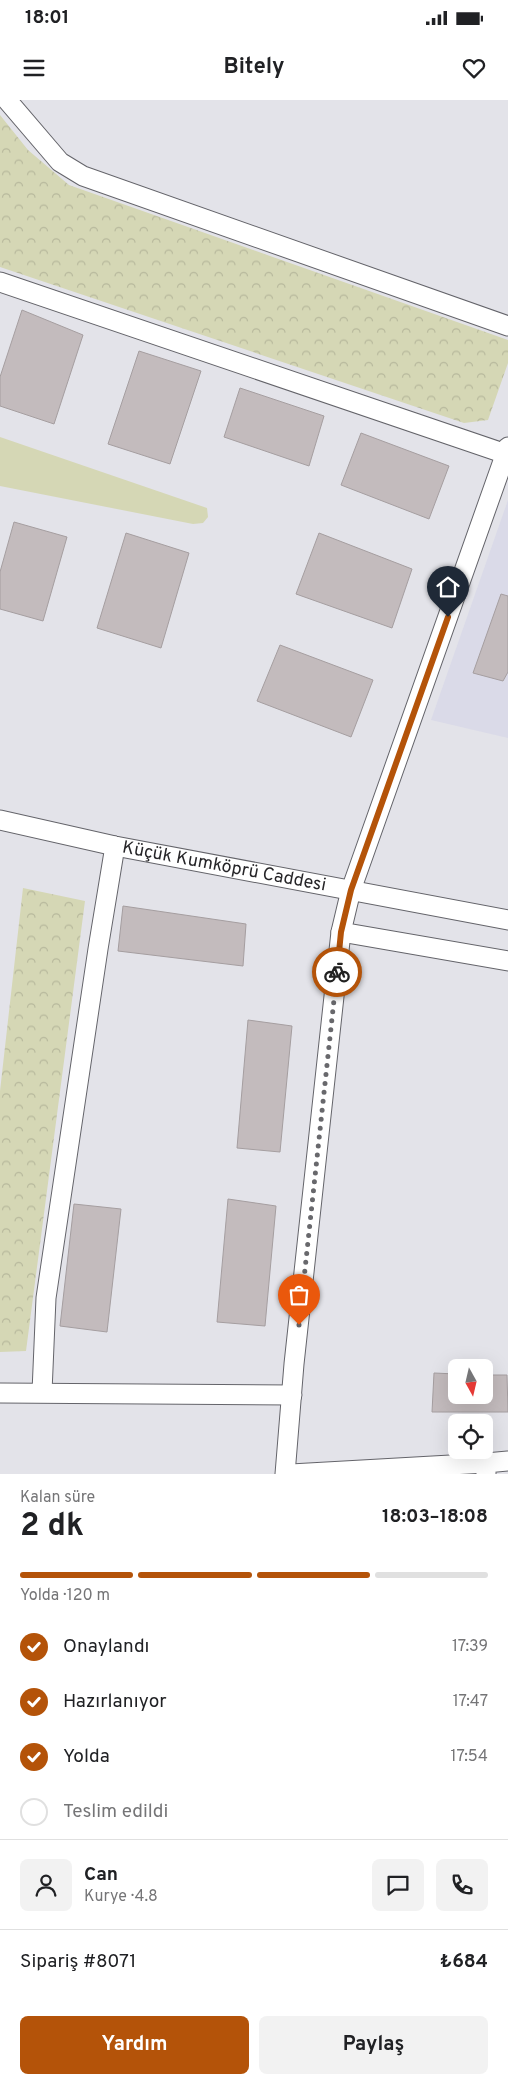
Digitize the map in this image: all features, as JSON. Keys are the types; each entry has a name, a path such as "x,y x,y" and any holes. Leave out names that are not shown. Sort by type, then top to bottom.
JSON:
{"street":[{"path":"7,100 60,162 83,176 508,326"},
{"path":"0,282 507,450 351,890 341,932 292,1395 286,1474"},
{"name":"Küçük Kumköprü Caddesi","path":"0,820 115,846 508,920"},
{"path":"42,1392 46,1298 115,846"},
{"path":"341,932 508,961"},
{"path":"0,1393 292,1395"},
{"path":"291,1474 486,1468 508,1461"}],"shaded area":[{"path":"508,500 508,738 431,720"}],"green space":[{"path":"0,115 28,150 69,185 508,340 508,363 488,420 464,423 0,267"},
{"path":"0,437 207,508 208,517 203,523 193,524 0,486"},
{"path":"23,888 85,901 26,1351 0,1352 0,1091"}],"building":[{"path":"22,310 83,335 54,424 0,406 0,377"},
{"path":"139,351 201,371 170,464 108,444"},
{"path":"240,388 324,416 309,466 224,437"},
{"path":"361,433 449,466 429,519 341,485"},
{"path":"14,522 67,537 43,621 0,609 0,572"},
{"path":"126,533 189,553 161,648 97,628"},
{"path":"319,533 412,569 392,628 296,594"},
{"path":"501,594 508,596 508,672 503,681 473,673"},
{"path":"280,645 373,680 351,737 257,701"},
{"path":"123,906 246,924 243,966 118,951"},
{"path":"248,1020 292,1026 280,1152 237,1148"},
{"path":"228,1199 276,1206 265,1326 217,1322"},
{"path":"74,1204 121,1209 107,1332 60,1326"},
{"path":"434,1373 448,1374 448,1404 493,1404 493,1375 507,1375 508,1412 432,1412"}],"way so far":[{"path":"299,1325 337,972"}],"route":[{"path":"337,972 341,932 351,890 448,617"}]}
